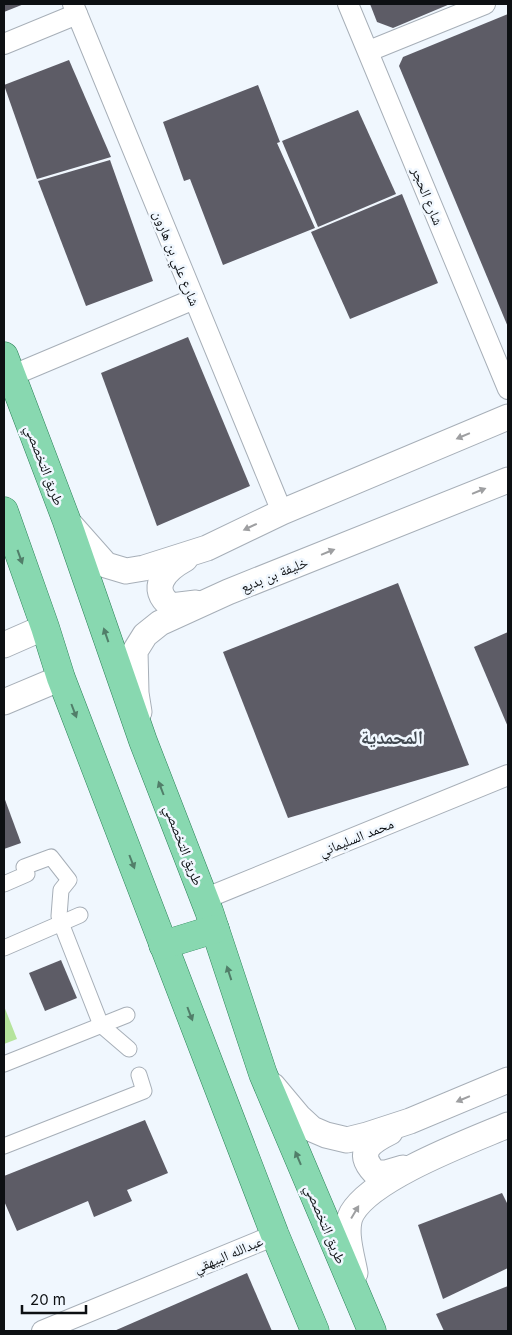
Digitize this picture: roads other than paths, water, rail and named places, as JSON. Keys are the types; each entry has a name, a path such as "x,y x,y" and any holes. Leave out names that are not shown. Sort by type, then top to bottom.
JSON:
{"main road":[{"name":"طريق التخصصي","path":"7,366 66,519 143,741 215,929 263,1074 367,1321"},
{"path":"4,511 61,678 275,1235 314,1331"},
{"path":"164,945 215,929"}],"street":[{"name":"شارع الحجر","path":"348,4 508,389"},
{"path":"368,51 485,4"},
{"path":"4,44 75,9"},
{"name":"شارع علي بن هارون","path":"75,9 282,512"},
{"path":"7,366 194,299"},
{"path":"228,592 200,603 171,606 160,594 160,581 172,566 282,512 508,417"},
{"name":"خليفة بن بديع","path":"143,741 136,693 135,651 145,636 160,623 228,592 508,480"},
{"path":"66,519 106,566 126,571 144,568 207,548"},
{"path":"4,645 45,627"},
{"path":"4,702 61,678"},
{"name":"محمد السليماني","path":"204,899 508,775"},
{"path":"4,884 27,874 24,867 51,857 69,880 61,890 59,916 61,924 101,1025 129,1049"},
{"path":"4,948 80,915"},
{"path":"4,1064 127,1015"},
{"path":"263,1074 298,1117 312,1129 326,1135 347,1140 410,1122"},
{"path":"4,1146 144,1091 139,1075"},
{"path":"436,1156 386,1173 375,1173 368,1165 366,1149 374,1140 410,1122 508,1080"},
{"path":"367,1321 348,1236 351,1214 365,1198 384,1182 436,1156 508,1125"},
{"name":"عبدالله البيهقي","path":"42,1331 275,1235"}],"district":[{"name":"المحمدية","path":"392,737"}]}
